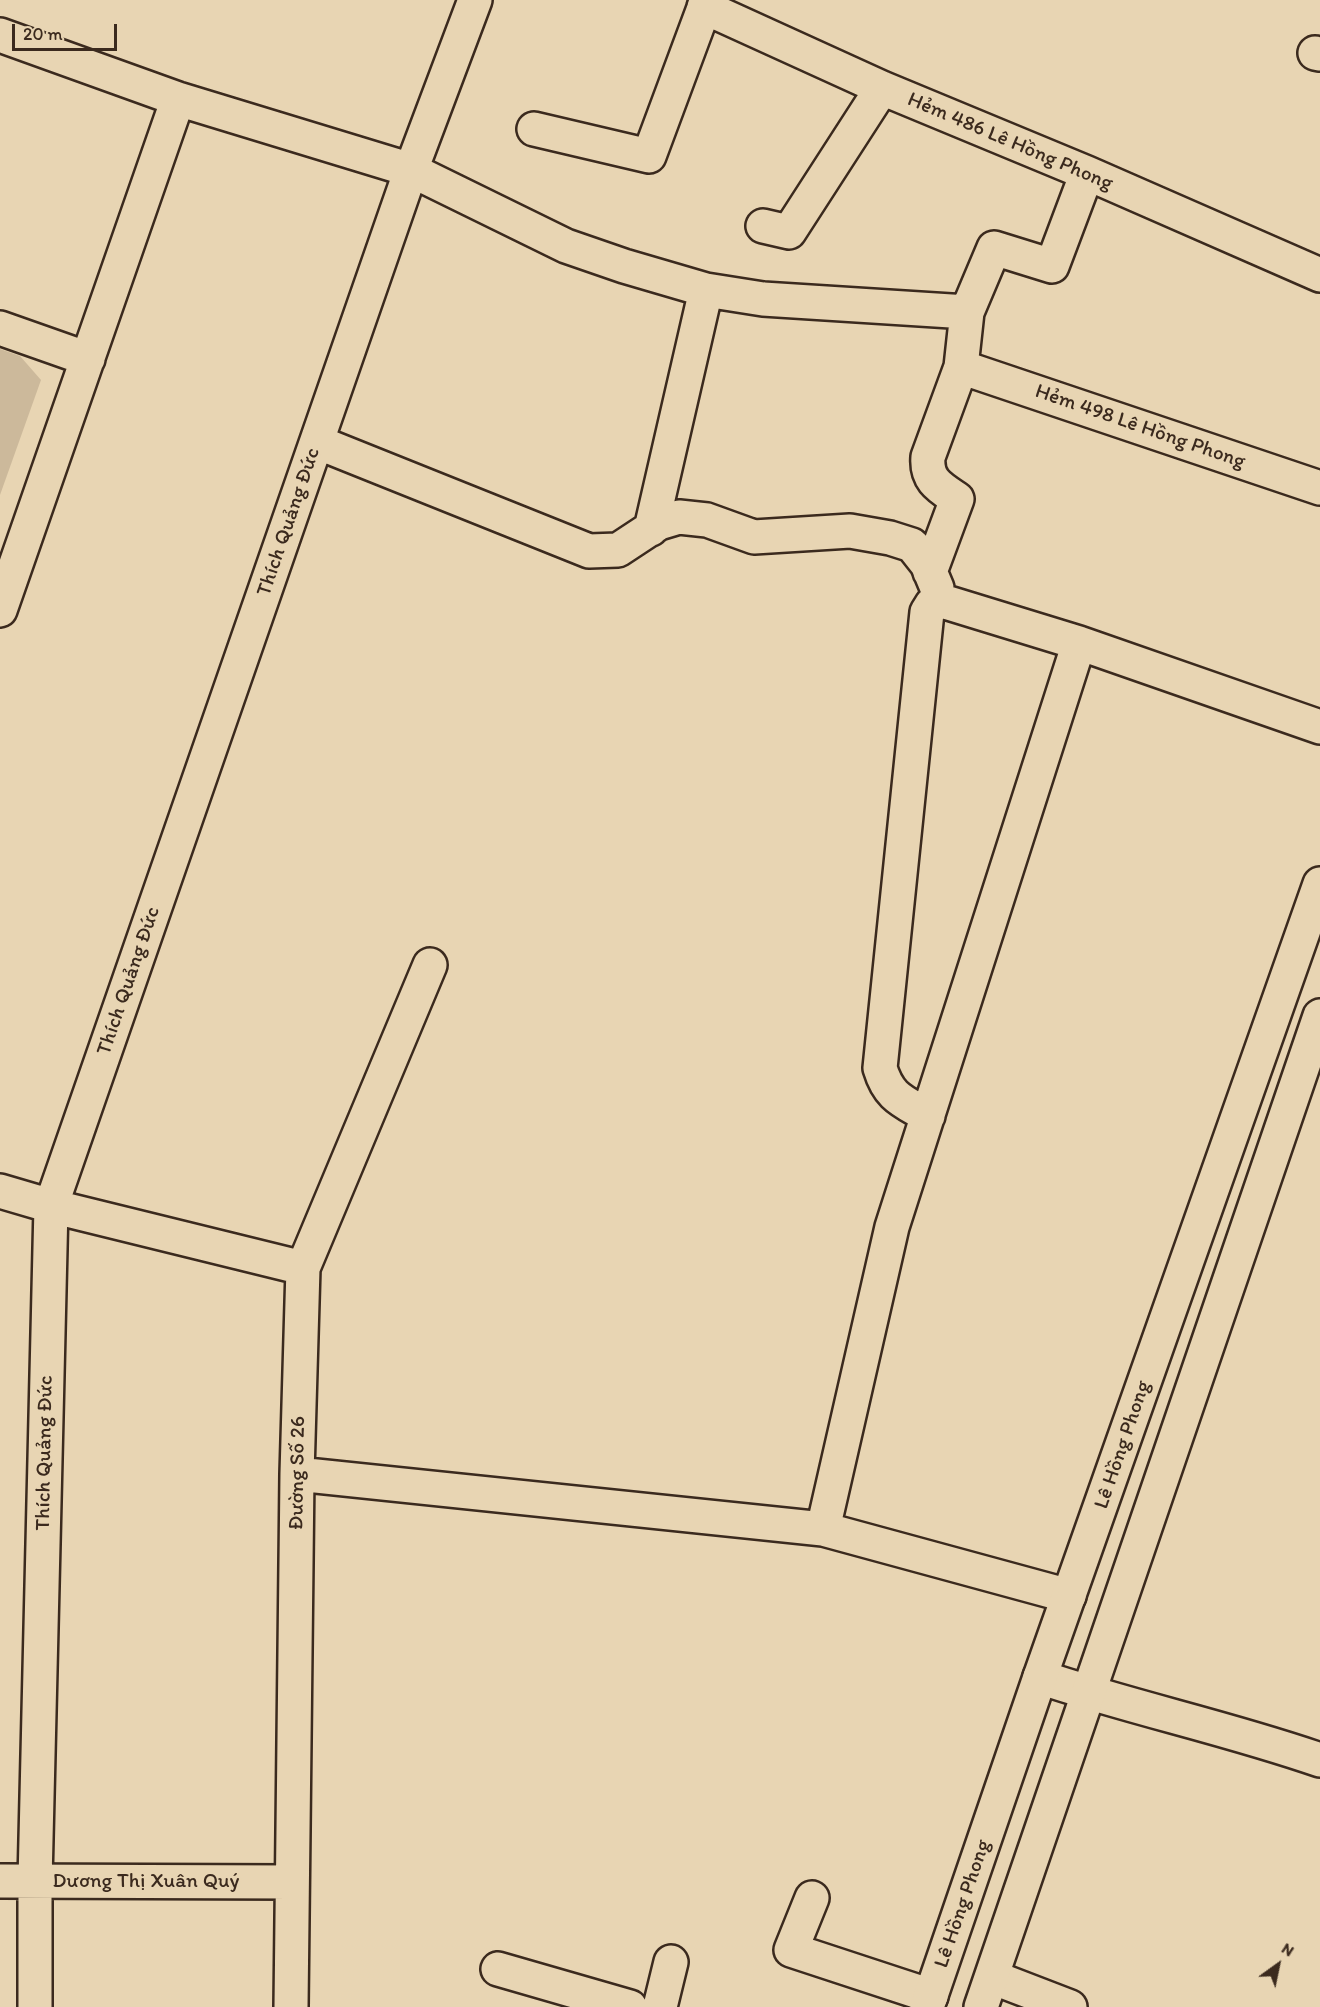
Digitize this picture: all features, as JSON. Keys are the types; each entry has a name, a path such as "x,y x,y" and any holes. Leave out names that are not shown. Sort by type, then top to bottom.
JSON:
{"street":[{"name":"Thích Quảng Đức","path":"34,2007 51,1206 411,170 475,0"},
{"path":"534,129 649,156 705,4 882,88"},
{"path":"0,35 178,99 411,170 566,246 706,290 763,299 967,312"},
{"name":"Hẻm 486 Lê Hồng Phong","path":"763,226 789,232 882,88 1320,275"},
{"path":"0,610 178,99"},
{"path":"928,1116 894,1095 885,1084 880,1068 927,612 932,604 957,499 936,484 927,470 928,457 961,367 967,312 994,248 1052,266 1087,174"},
{"path":"651,529 706,290"},
{"path":"0,328 88,359"},
{"name":"Hẻm 498 Lê Hồng Phong","path":"961,367 1320,488"},
{"path":"317,442 589,551 618,550 658,523 679,518 707,520 754,537 850,531 890,538 912,545 927,564 936,586 1079,643 1320,727"},
{"path":"823,1529 892,1227 1079,643"},
{"name":"Lê Hồng Phong","path":"929,2002 1040,1677 1320,884"},
{"name":"Đường Số 26","path":"291,2007 297,1474 303,1268 430,965"},
{"path":"981,2007 1090,1694 1320,1016"},
{"path":"0,1191 51,1206 303,1268"},
{"path":"297,1474 823,1529 1069,1596"},
{"path":"1040,1677 1090,1694 1286,1748 1320,1760"},
{"name":"Dương Thị Xuân Quý","path":"0,1881 292,1882"},
{"path":"812,1898 791,1950 929,2002 962,2007"},
{"path":"660,2007 671,1962"},
{"path":"498,1969 630,2007"},
{"path":"992,1977 1070,2007"}],"shaded area":[{"path":"0,349 20,356 41,380 0,495"}]}
